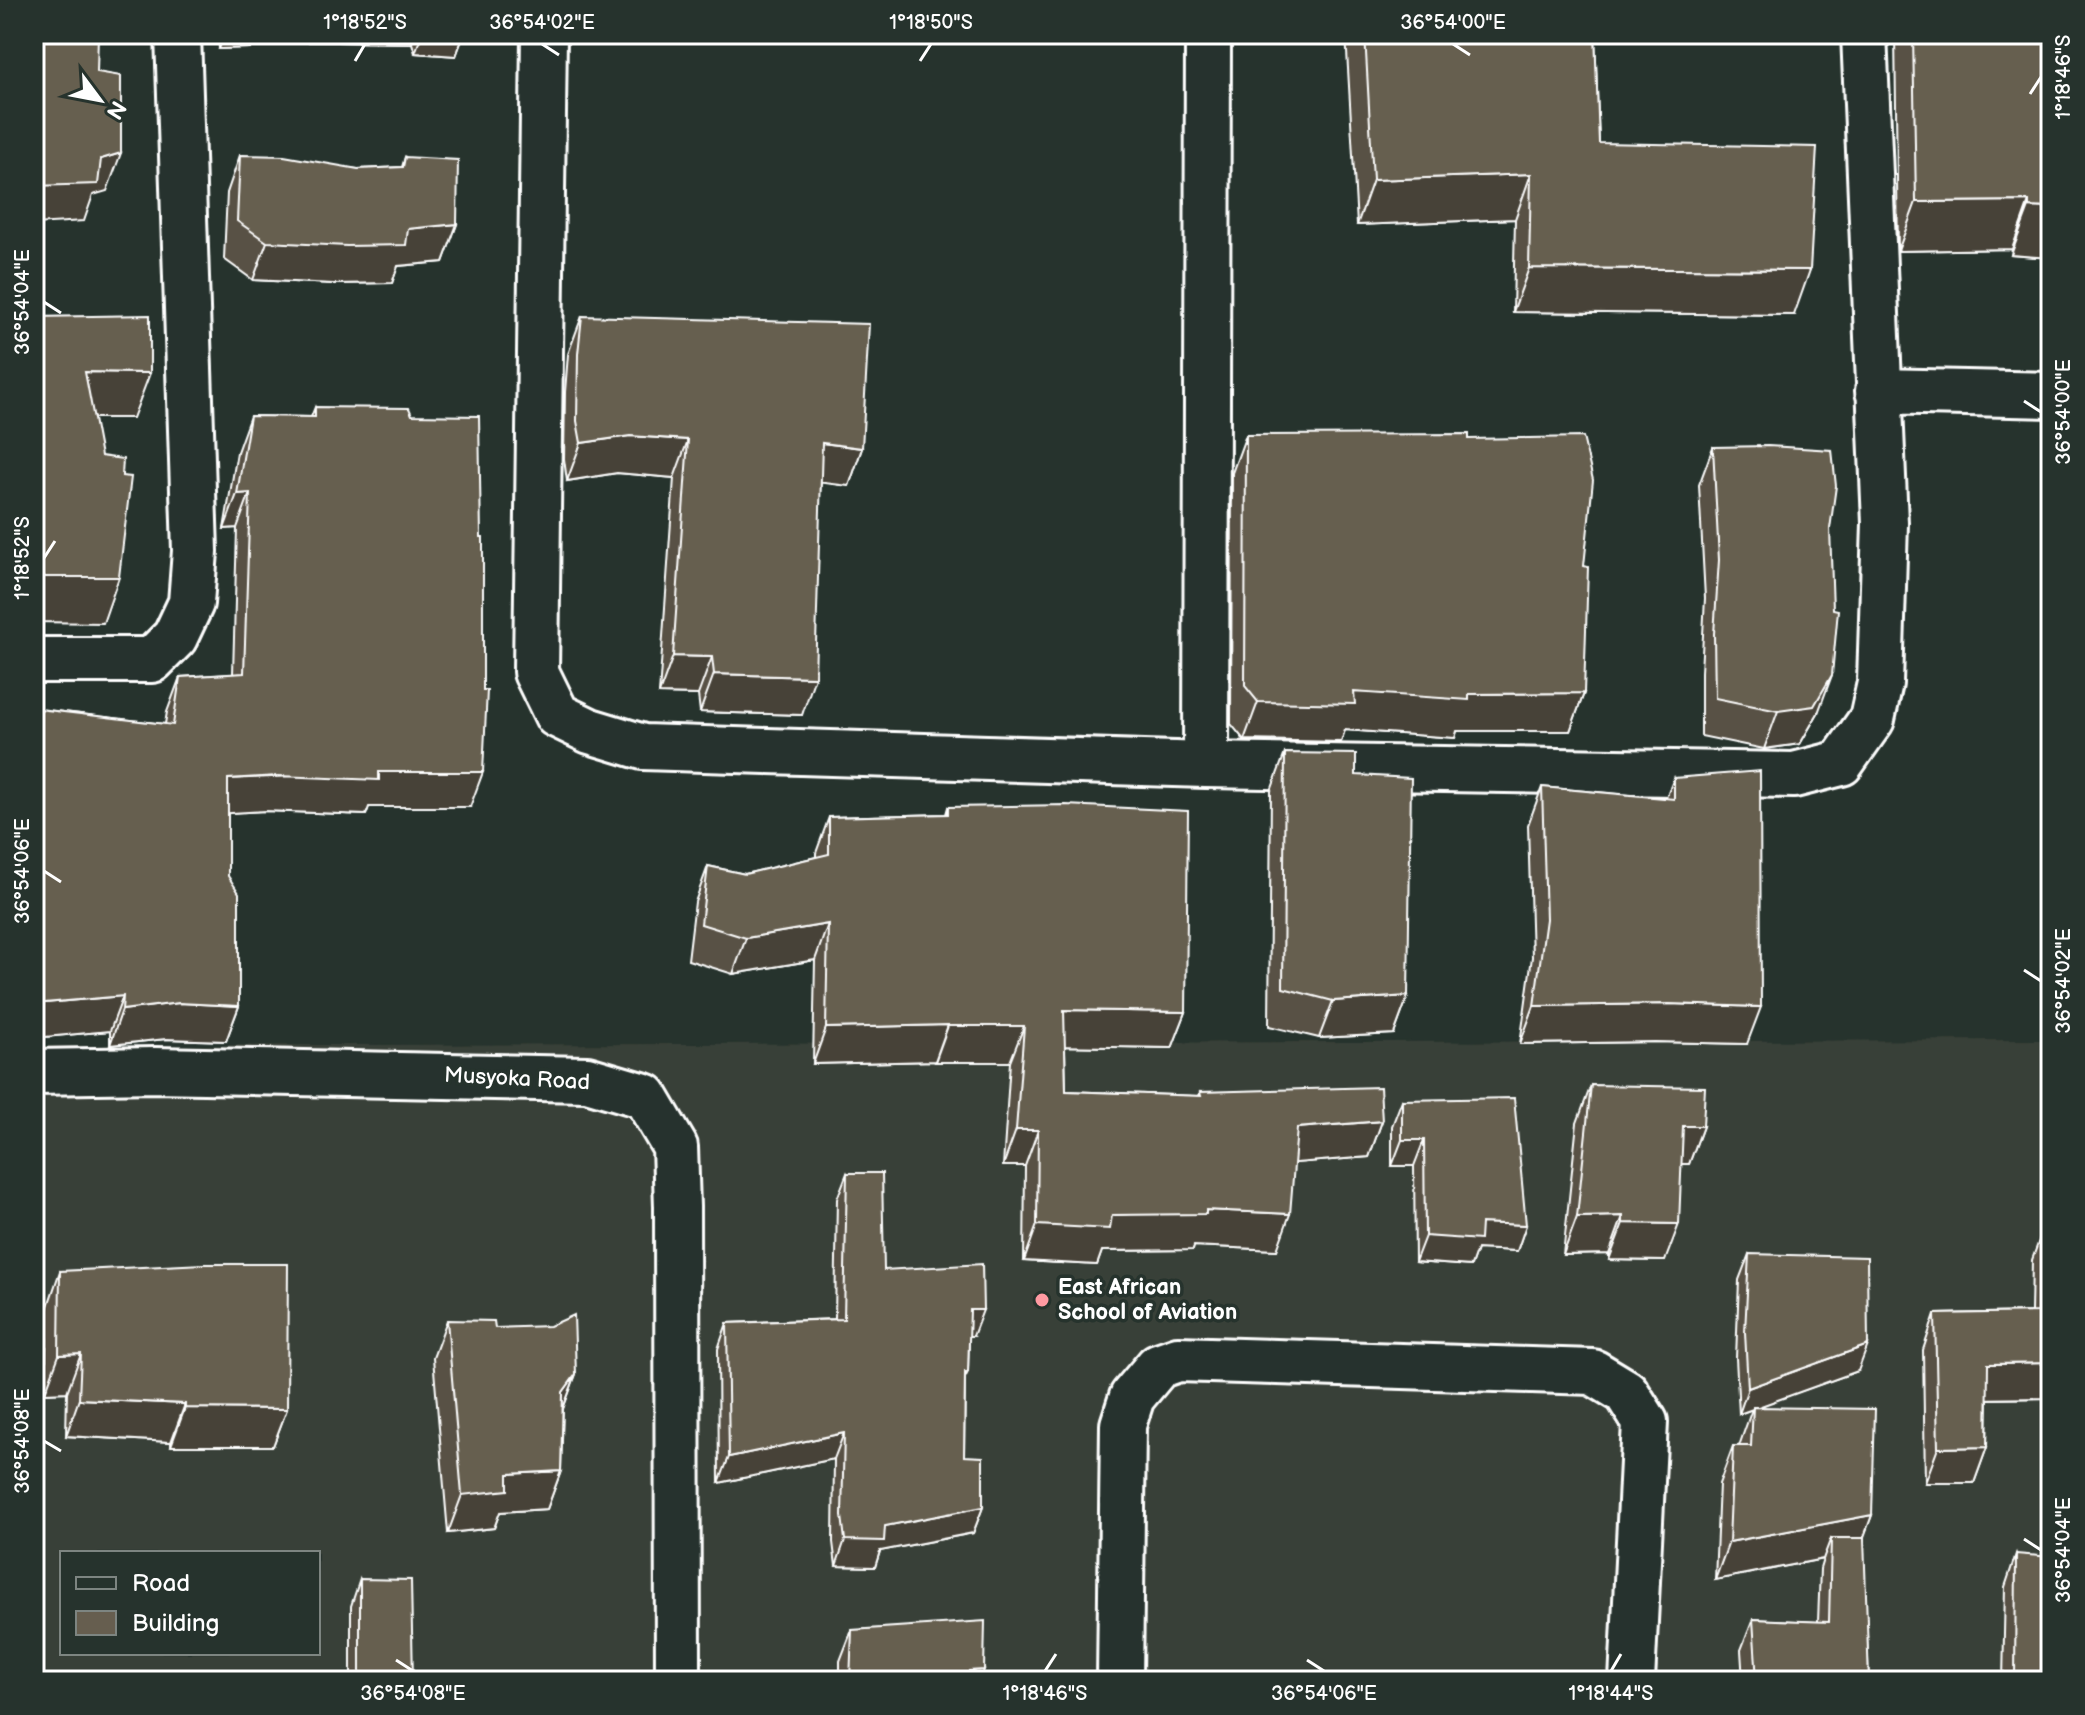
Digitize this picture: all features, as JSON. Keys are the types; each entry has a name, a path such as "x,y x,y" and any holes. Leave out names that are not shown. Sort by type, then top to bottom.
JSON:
{"street":[{"path":"34,660 152,660 175,637 191,603 195,551 178,34"},
{"path":"544,34 536,672 557,715 590,731 643,747 1206,765 1794,775 1841,763 1872,719 1880,683 1885,523 1864,34"},
{"path":"1206,765 1208,34"},
{"path":"1878,391 2051,395"},
{"name":"Musyoka Road","path":"34,1072 155,1070 587,1079 645,1096 675,1147 678,1681"},
{"path":"1120,1681 1123,1425 1132,1397 1158,1366 1178,1359 1593,1372 1626,1392 1645,1422 1632,1681"}],"shaded area":[{"name":"East African School of Aviation","path":"2051,1040 2051,1681 34,1681 34,1046"}],"building":[{"path":"34,34 98,34 97,72 121,76 121,153 101,159 98,184 34,186"},
{"path":"1365,34 1595,34 1599,143 1817,147 1810,270 1529,268 1531,174 1373,180"},
{"path":"1913,34 2051,34 2051,208 2029,207 2029,201 1916,202"},
{"path":"240,155 284,156 358,169 403,167 405,157 458,160 457,224 408,229 406,245 267,242 237,221"},
{"path":"150,315 150,373 85,372 101,456 123,459 122,476 131,477 119,577 34,577 34,317"},
{"path":"582,316 869,324 862,448 822,443 815,677 714,674 712,657 673,656 688,440 630,436 581,443 577,421"},
{"path":"315,407 409,408 412,415 479,416 483,690 487,690 483,772 379,772 379,780 278,776 228,779 228,876 239,893 239,1006 179,1003 122,1010 123,996 34,1004 34,734 38,734 38,709 173,725 180,677 244,673 250,493 237,494 250,416 315,417"},
{"path":"1469,434 1469,439 1583,437 1593,480 1584,566 1588,567 1584,693 1469,694 1469,700 1354,692 1355,704 1258,702 1245,686 1246,435"},
{"path":"1713,447 1832,450 1836,486 1830,529 1833,609 1838,610 1832,675 1814,706 1778,711 1715,698 1714,634 1719,560"},
{"path":"1285,753 1356,754 1356,775 1411,778 1408,996 1333,1001 1283,988"},
{"path":"1760,771 1761,1007 1669,1004 1534,1006 1546,919 1542,787 1674,799 1674,778"},
{"path":"1066,805 1188,811 1186,1012 1064,1010 1066,1091 1201,1096 1200,1092 1380,1087 1382,1121 1297,1128 1290,1214 1206,1210 1206,1214 1112,1215 1110,1229 1037,1225 1038,1130 1016,1130 1024,1026 826,1028 828,924 746,938 701,924 708,866 745,874 829,854 829,817 948,814 948,807"},
{"path":"1591,1085 1705,1087 1703,1126 1683,1126 1679,1224 1623,1223 1623,1216 1577,1217"},
{"path":"1514,1098 1526,1225 1481,1223 1480,1240 1425,1236 1424,1140 1402,1140 1402,1100"},
{"path":"847,1173 882,1173 884,1270 982,1264 983,1310 970,1310 968,1372 965,1372 964,1456 983,1457 983,1507 885,1526 884,1541 845,1540 842,1516 844,1433 729,1457 727,1323 844,1319"},
{"path":"2045,1224 2051,1224 2051,1363 1988,1364 1987,1447 1938,1448 1935,1314 2043,1312"},
{"path":"1749,1254 1867,1257 1868,1345 1748,1388 1745,1332"},
{"path":"204,1264 288,1264 287,1409 185,1408 185,1404 79,1399 81,1354 59,1355 60,1271"},
{"path":"574,1315 576,1374 563,1392 561,1471 508,1474 508,1490 462,1495 447,1320 494,1321 495,1328 550,1326"},
{"path":"1753,1407 1875,1409 1872,1515 1729,1542 1733,1446 1751,1446"},
{"path":"1831,1538 1864,1538 1869,1681 1757,1681 1753,1619 1829,1622"},
{"path":"2016,1554 2051,1557 2051,1681 2015,1681"},
{"path":"360,1579 411,1580 413,1681 360,1681"},
{"path":"985,1621 984,1670 969,1671 969,1681 850,1681 852,1630"},
{"path":"1988,1677 1988,1681 1942,1681"}],"place":[{"name":"East African School of Aviation","path":"1042,1300"}]}
